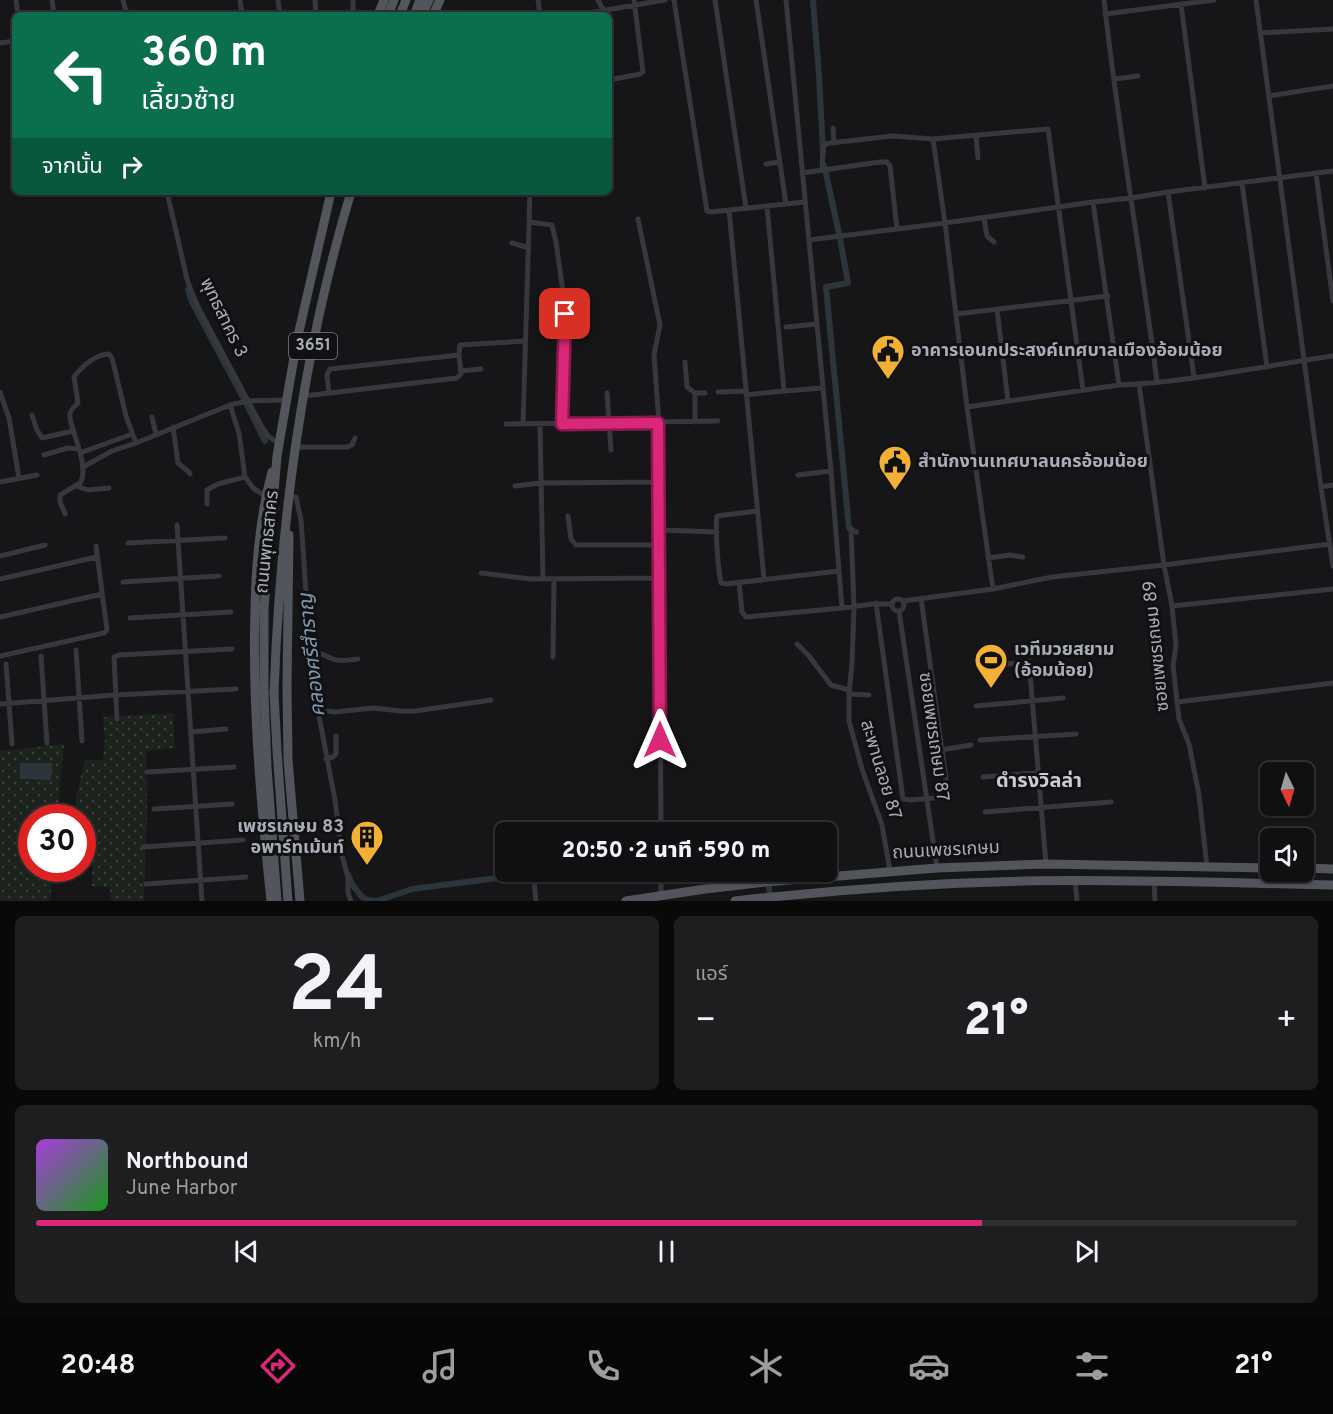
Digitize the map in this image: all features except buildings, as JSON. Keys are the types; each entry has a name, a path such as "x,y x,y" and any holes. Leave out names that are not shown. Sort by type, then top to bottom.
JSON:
{"main road":[{"name":"ถนนพุทธสาคร","path":"288,901 269,693 264,608 277,456 286,400 306,296 331,195"},
{"name":"ถนนพุทธสาคร","path":"277,901 267,767 269,693 280,567 291,499 296,447 320,307 350,195"},
{"path":"271,901 260,788 254,639 256,575 266,496 277,456"},
{"path":"291,499 287,686 288,760 300,901"},
{"name":"ถนนเพชรเกษม","path":"626,901 661,890 937,867 1046,864 1260,868"},
{"path":"1003,865 1005,881"},
{"path":"937,867 939,884"},
{"path":"1314,868 1333,869"},
{"path":"909,869 911,885"},
{"name":"ถนนเพชรเกษม","path":"735,901 770,897 822,896 911,885 1005,881 1333,885"},
{"path":"269,884 276,898 286,901 294,897 298,883"}],"street":[{"path":"598,0 602,12 635,3 665,0"},
{"path":"674,0 706,209 709,212 805,202"},
{"path":"715,0 746,208"},
{"path":"756,0 786,204"},
{"path":"786,0 842,608"},
{"path":"1104,0 1158,382"},
{"path":"1106,14 1214,0"},
{"path":"1256,0 1333,566"},
{"path":"612,79 643,72 635,3"},
{"path":"1181,4 1204,188"},
{"path":"1260,33 1333,29"},
{"path":"1114,79 1138,76"},
{"path":"1269,96 1333,86"},
{"path":"833,128 834,143"},
{"path":"822,170 823,147 826,144 894,136 933,139 1048,129 1083,390"},
{"path":"976,135 978,158"},
{"path":"933,139 993,589"},
{"path":"766,164 780,162"},
{"path":"802,173 886,162 890,166 897,229"},
{"path":"809,240 1333,171"},
{"path":"1316,174 1333,301"},
{"path":"1242,183 1267,367"},
{"path":"1168,192 1194,377"},
{"name":"พุทธสาคร 3","path":"168,195 187,279 199,309 262,428 267,436 279,444"},
{"path":"523,424 530,195"},
{"path":"1094,202 1119,385"},
{"path":"767,206 784,391"},
{"path":"729,210 764,579"},
{"path":"984,218 987,236 994,242"},
{"path":"638,219 660,325 654,355 660,530 661,822"},
{"path":"529,222 552,225 556,242 565,306 562,424"},
{"path":"512,243 529,248"},
{"path":"956,314 1108,296"},
{"path":"997,309 1008,401"},
{"path":"786,327 817,324"},
{"path":"304,396 457,378 461,371 459,347 462,344 525,341"},
{"path":"65,514 60,495 83,480 83,467 69,413 78,402 74,377 82,368 103,354 108,354 112,358 127,420 136,443"},
{"path":"329,393 327,375 330,369 459,355"},
{"path":"967,407 1333,356"},
{"path":"685,362 687,387 695,393 705,393"},
{"path":"461,371 481,369"},
{"name":"ซอยเพชรเกษม 89","path":"1139,384 1164,565 1172,606 1176,646 1173,665 1179,719 1189,744 1199,795 1207,867"},
{"path":"718,392 746,393 823,388"},
{"path":"0,392 9,418 19,478"},
{"path":"607,393 611,450"},
{"path":"695,393 695,422"},
{"path":"83,467 120,447 136,443 233,405 248,401 286,400"},
{"path":"233,405 245,477 254,489 266,496"},
{"path":"32,415 42,438 73,431"},
{"path":"152,417 156,434"},
{"path":"506,424 718,421"},
{"path":"540,424 543,579"},
{"path":"173,428 178,463 190,474"},
{"path":"44,455 68,448 79,451 96,448 132,434"},
{"path":"296,447 347,447 352,445 355,438"},
{"path":"96,448 104,456"},
{"path":"798,475 831,471"},
{"path":"0,482 37,475"},
{"path":"207,504 207,490 245,477"},
{"path":"515,486 541,483 659,482"},
{"path":"1321,487 1333,485"},
{"path":"75,486 88,490 109,488"},
{"path":"291,499 301,520 312,679 351,901"},
{"path":"757,511 719,515 717,532 721,583 839,571"},
{"path":"568,516 571,539 576,545 660,545"},
{"path":"177,525 202,901"},
{"name":"สะพานลอย 87","path":"851,528 854,607 849,721 862,769 882,825 890,871"},
{"path":"660,530 717,532"},
{"path":"128,543 225,538"},
{"path":"892,604 896,599 903,601 993,589 1052,577 1330,544"},
{"path":"0,556 45,545"},
{"path":"0,656 106,632 96,546"},
{"path":"988,558 1011,555 1023,557"},
{"path":"0,579 97,557"},
{"path":"481,573 530,579 660,578"},
{"path":"123,582 219,576"},
{"path":"553,657 554,579"},
{"path":"739,582 742,612 746,617 876,603 892,604"},
{"path":"1172,606 1333,589"},
{"path":"0,617 102,594"},
{"path":"876,603 903,799 945,797 948,794 921,598"},
{"path":"892,604 894,609 900,611 904,608 903,601"},
{"name":"ซอยเพชรเกษม 87","path":"900,611 937,867"},
{"path":"130,618 231,612"},
{"path":"797,644 831,685 849,692 869,695"},
{"path":"117,719 113,658 115,656 232,649"},
{"path":"76,650 82,741"},
{"path":"309,651 339,660 358,659"},
{"path":"41,656 47,743"},
{"path":"1001,664 1029,661 1046,864"},
{"path":"6,664 12,744"},
{"path":"1177,702 1333,683"},
{"path":"0,704 236,689"},
{"path":"976,706 1063,698"},
{"path":"317,710 335,712 373,708 415,711 491,700"},
{"path":"190,732 226,729"},
{"path":"980,740 1076,734"},
{"path":"326,759 336,754 336,736"},
{"path":"941,750 971,745"},
{"path":"147,772 234,767"},
{"path":"983,777 1038,773"},
{"path":"985,812 1111,802"},
{"path":"154,809 232,804"},
{"path":"143,847 243,840"},
{"path":"146,884 246,877"},
{"path":"1076,881 1077,901"},
{"path":"534,882 536,901"},
{"path":"661,882 661,890"},
{"path":"1154,882 1155,901"}],"shaded area":[{"path":"173,713 175,748 146,751 144,901 110,901 110,887 92,886 92,882 96,882 96,804 76,804 76,797 85,760 103,760 105,739 103,717"},
{"path":"64,744 58,804 18,804 18,882 52,882 50,901 0,901 0,751"},
{"path":"20,763 52,763 51,780 20,779"}],"waterway":[{"path":"813,0 823,152"},
{"path":"824,165 848,283 826,287 849,528 856,532"},
{"name":"คลองศรีสำราญ","path":"188,289 192,302 265,441"},
{"path":"348,874 361,896 367,900 377,901 412,889 495,878"},
{"path":"769,882 770,901"}],"place":[{"name":"อาคารเอนกประสงค์เทศบาลเมืองอ้อมน้อย","path":"888,380"},
{"name":"สำนักงานเทศบาลนครอ้อมน้อย","path":"895,491"},
{"name":"เวทีมวยสยาม (อ้อมน้อย)","path":"991,689"},
{"name":"เพชรเกษม 83 อพาร์ทเม้นท์","path":"367,866"}],"district":[{"name":"ดำรงวิลล่า","path":"1039,782"}],"route":[{"path":"565,314 562,424 658,423 660,740"}]}
